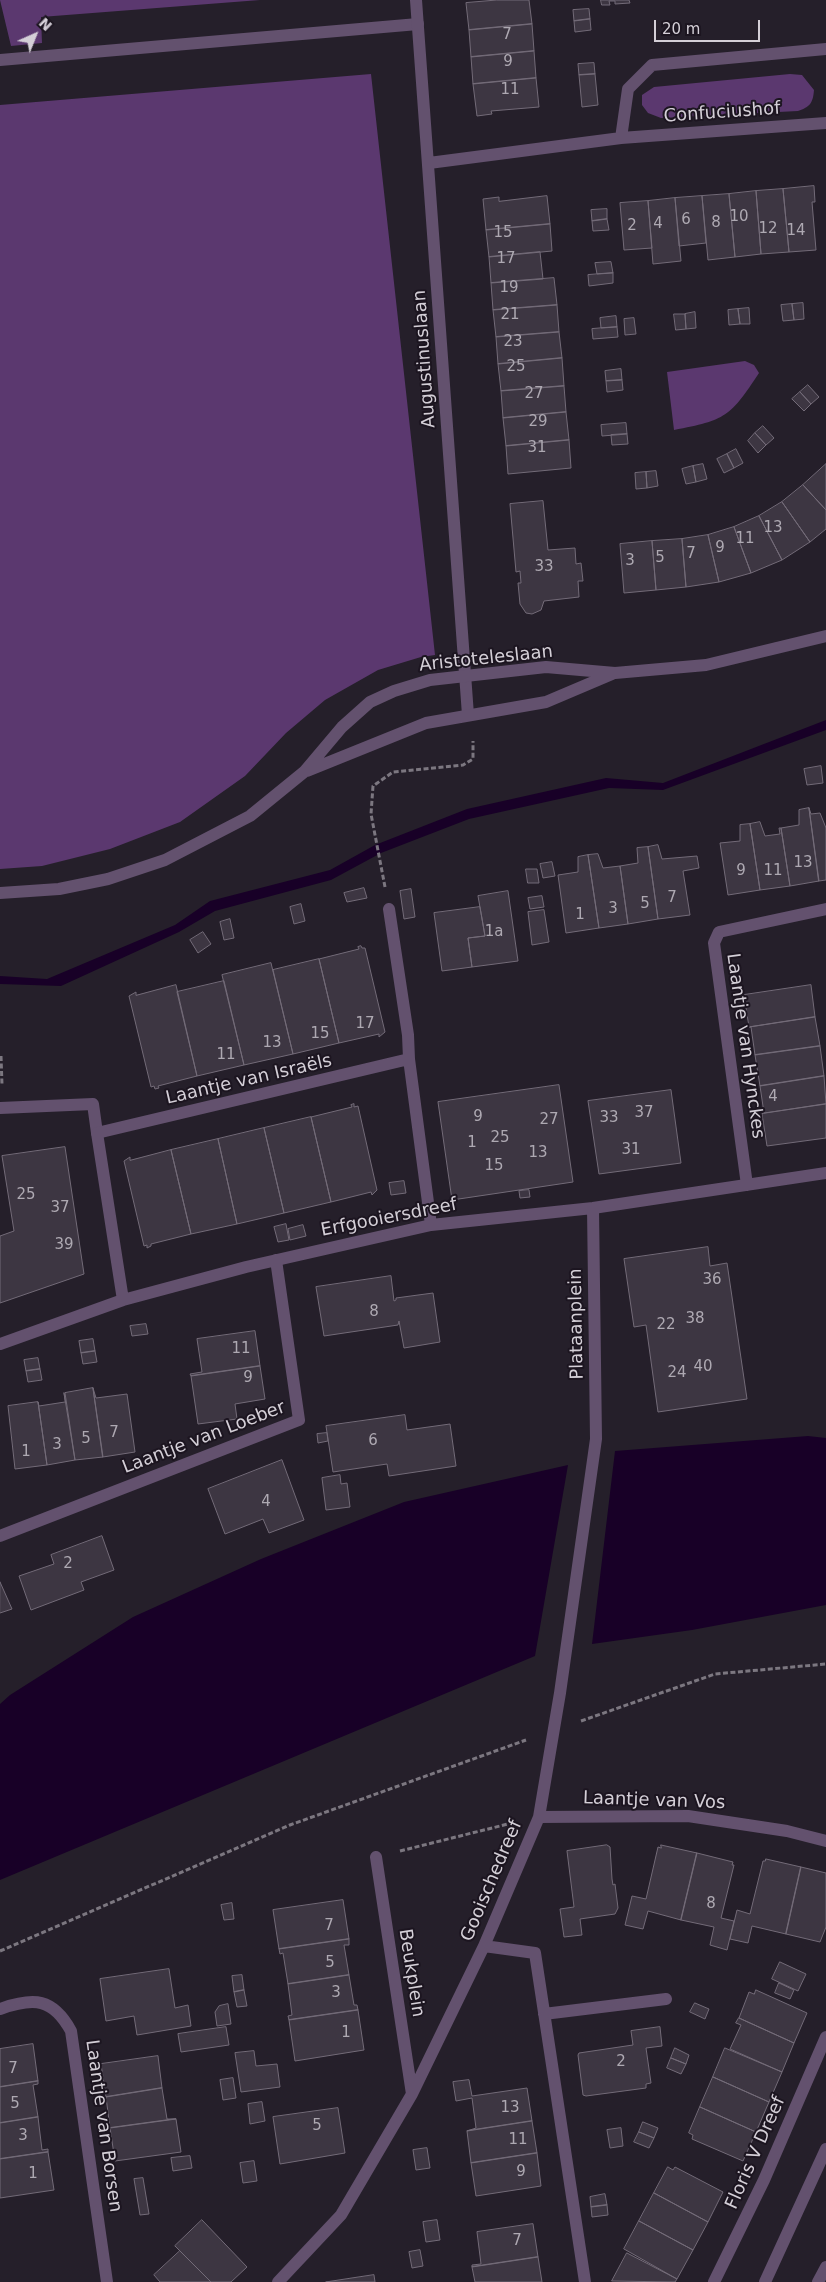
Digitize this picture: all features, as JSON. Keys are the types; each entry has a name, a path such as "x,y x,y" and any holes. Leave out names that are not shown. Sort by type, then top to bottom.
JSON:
{"street":[{"name":"Augustinuslaan","path":"416,0 468,715"},
{"path":"0,60 418,24"},
{"path":"621,138 628,89 652,65 826,49"},
{"name":"Confuciushof","path":"429,163 621,138 826,123"},
{"name":"Aristoteleslaan","path":"0,894 60,889 108,879 165,860 250,816 304,772 342,727 370,702 394,691 430,680 546,667 615,673 706,665 826,636"},
{"name":"Aristoteleslaan","path":"304,772 426,723 546,702 615,673"},
{"name":"Laantje van Hynckes","path":"747,1186 714,943 719,932 826,908"},
{"path":"389,909 408,1035 409,1059 431,1225"},
{"name":"Laantje van Israëls","path":"97,1133 409,1059"},
{"path":"0,1108 93,1104 123,1300"},
{"name":"Erfgooiersdreef","path":"0,1344 123,1300 276,1260 431,1225 593,1208 826,1173"},
{"name":"Plataanplein","path":"593,1208 596,1439"},
{"name":"Laantje van Loeber","path":"0,1536 299,1420 276,1260"},
{"name":"Gooischedreef","path":"278,2282 341,2215 412,2094 484,1946 539,1817 560,1693 596,1439"},
{"name":"Laantje van Vos","path":"539,1817 688,1816 787,1831 826,1841"},
{"name":"Beukplein","path":"376,1857 412,2094"},
{"path":"484,1946 535,1953 585,2282"},
{"path":"544,2014 666,1999"},
{"name":"Laantje van Borsen","path":"0,2010 31,2001 48,2004 63,2015 71,2031 107,2282"},
{"name":"Floris V Dreef","path":"714,2282 764,2180 826,2037"},
{"path":"765,2282 826,2149"},
{"path":"818,2282 826,2267"}],"path":[{"path":"382,870 371,814 374,786 393,772 463,765 473,759 474,747 468,715"},
{"path":"0,1951 290,1825 715,1674 826,1664"},
{"path":"376,1857 539,1817"}],"shaded area":[{"path":"0,0 260,0 41,17 42,43 11,46"},
{"path":"371,74 435,655 421,657 378,670 325,700 286,733 245,776 180,822 110,849 42,866 0,869 0,105"},
{"path":"790,74 802,75 814,90 810,104 798,111 661,118 648,113 642,105 642,95 654,87"},
{"path":"745,361 754,365 759,373 733,408 716,419 674,430 667,372"},
{"path":"826,720 826,730 663,790 609,788 469,819 381,853 331,880 215,911 179,932 61,986 0,984 0,976 47,979 175,925 210,901 330,870 375,845 467,809 606,778 663,783"},
{"path":"808,1436 826,1438 826,1605 692,1630 592,1644 615,1451"},
{"path":"568,1465 535,1656 0,1880 0,1704 10,1695 133,1617 261,1559 404,1502"}],"building":[{"path":"497,0 529,0 532,24 469,30 466,3"},
{"path":"601,0 629,0 630,3 615,4 615,1 609,1 610,5 602,5"},
{"path":"589,9 590,19 574,21 573,10"},
{"path":"590,19 591,30 575,32 574,21"},
{"path":"532,24 534,51 471,57 469,30"},
{"path":"534,51 536,78 473,84 471,57"},
{"path":"594,63 595,74 579,75 578,64"},
{"path":"595,74 598,105 582,107 579,75"},
{"path":"536,78 539,107 491,111 492,114 477,116 473,84"},
{"path":"814,186 815,202 812,202 816,250 789,252 783,189"},
{"path":"783,189 789,252 761,254 756,191"},
{"path":"756,191 761,254 735,257 729,194"},
{"path":"729,194 735,257 708,260 702,196"},
{"path":"547,196 550,224 486,230 483,199 499,197 499,201"},
{"path":"702,196 706,243 679,246 675,198"},
{"path":"675,198 681,261 653,264 648,201"},
{"path":"648,201 652,248 624,250 620,203"},
{"path":"607,209 607,219 592,221 591,210"},
{"path":"607,219 609,230 593,231 592,221"},
{"path":"550,224 552,251 489,257 486,230"},
{"path":"540,252 543,279 491,283 489,257"},
{"path":"611,262 613,273 597,274 595,263"},
{"path":"613,273 613,283 589,286 588,275"},
{"path":"554,278 557,305 493,310 491,283"},
{"path":"803,303 804,319 794,320 792,304"},
{"path":"792,304 794,320 783,321 781,305"},
{"path":"557,305 559,332 496,337 493,310"},
{"path":"749,308 750,324 740,324 738,309"},
{"path":"738,309 740,324 729,325 728,310"},
{"path":"695,312 696,328 686,329 685,314"},
{"path":"674,314 685,314 686,329 676,330"},
{"path":"616,316 617,327 601,328 600,318"},
{"path":"634,318 636,334 625,335 624,319"},
{"path":"617,327 618,337 593,339 592,329"},
{"path":"559,332 562,358 498,364 496,337"},
{"path":"562,358 564,386 501,391 498,364"},
{"path":"621,369 622,380 606,381 605,371"},
{"path":"622,380 623,390 607,392 606,381"},
{"path":"808,385 819,397 811,404 800,392"},
{"path":"564,386 566,412 503,418 501,391"},
{"path":"800,392 811,404 804,411 792,399"},
{"path":"566,412 569,440 506,446 503,418"},
{"path":"626,423 627,434 602,436 601,425"},
{"path":"763,426 774,438 766,445 755,433"},
{"path":"755,433 766,445 758,453 748,441"},
{"path":"627,434 628,444 612,445 611,435"},
{"path":"569,440 571,468 508,474 506,446"},
{"path":"736,449 743,463 734,468 727,454"},
{"path":"727,454 734,468 724,473 717,459"},
{"path":"703,464 707,479 696,482 693,466"},
{"path":"826,464 826,510 803,485"},
{"path":"693,466 696,482 686,484 682,469"},
{"path":"656,471 658,486 647,488 646,472"},
{"path":"646,472 647,488 636,489 635,473"},
{"path":"803,485 826,510 826,529 810,542 782,502"},
{"path":"543,501 548,550 575,548 576,564 581,563 583,581 578,581 579,597 544,601 541,610 532,614 526,613 520,604 518,583 521,583 520,571 516,572 510,504"},
{"path":"782,502 810,542 782,560 759,516"},
{"path":"759,516 782,560 751,573 734,527"},
{"path":"734,527 751,573 719,582 708,535"},
{"path":"708,535 719,582 686,587 682,539"},
{"path":"682,539 686,587 656,590 652,541"},
{"path":"652,541 656,590 624,593 620,544"},
{"path":"821,766 823,783 807,785 804,769"},
{"path":"809,808 811,814 820,813 826,828 826,880 819,881"},
{"path":"809,808 819,881 790,886 781,828 799,825 799,810"},
{"path":"760,822 765,836 780,834 779,828 781,828 790,886 760,890 750,824"},
{"path":"750,824 760,890 728,895 720,843 740,841 740,825"},
{"path":"658,845 662,859 697,856 699,868 683,871 690,915 658,919 648,847"},
{"path":"648,847 658,919 628,924 620,866 638,863 637,848"},
{"path":"598,854 603,868 620,866 628,924 599,928 588,855"},
{"path":"588,855 599,928 566,933 558,875 578,872 578,857"},
{"path":"552,862 555,876 543,878 540,864"},
{"path":"526,869 537,869 539,883 528,883"},
{"path":"364,888 367,898 347,902 344,893"},
{"path":"411,889 415,917 404,919 400,891"},
{"path":"508,891 518,961 472,967 468,938 485,936 478,896"},
{"path":"542,896 544,907 530,909 528,898"},
{"path":"301,904 305,921 294,924 290,907"},
{"path":"480,907 485,936 468,938 472,967 442,971 434,913"},
{"path":"544,910 549,942 532,945 528,912"},
{"path":"230,919 234,938 224,940 220,922"},
{"path":"203,932 211,944 198,953 190,940"},
{"path":"358,947 365,948 385,1032 379,1037 379,1034 339,1043 319,959 359,949"},
{"path":"319,959 339,1043 293,1054 273,970"},
{"path":"271,963 293,1054 244,1065 222,975"},
{"path":"224,981 244,1065 197,1076 177,992"},
{"path":"176,985 197,1076 158,1086 159,1088 155,1089 154,1086 151,1087 129,996 136,992 136,995"},
{"path":"811,985 815,1017 749,1027 744,995"},
{"path":"815,1017 820,1046 755,1055 751,1027 749,1027"},
{"path":"820,1046 824,1076 760,1086 755,1055"},
{"path":"824,1076 826,1104 764,1113 760,1086"},
{"path":"559,1085 573,1182 452,1200 438,1102"},
{"path":"671,1090 681,1163 599,1174 588,1101"},
{"path":"354,1104 354,1107 358,1106 377,1190 372,1195 371,1192 331,1202 311,1117 352,1107 351,1105"},
{"path":"826,1104 826,1138 767,1146 762,1114"},
{"path":"311,1117 331,1202 284,1213 264,1128"},
{"path":"264,1128 284,1213 237,1224 218,1139"},
{"path":"218,1139 237,1224 191,1234 171,1150"},
{"path":"65,1147 84,1274 0,1303 0,1236 14,1231 2,1156"},
{"path":"171,1150 191,1234 151,1244 147,1248 147,1245 144,1246 124,1161 130,1157 130,1160"},
{"path":"404,1181 406,1193 391,1195 389,1183"},
{"path":"529,1190 530,1197 520,1198 519,1191"},
{"path":"286,1224 289,1240 278,1242 274,1227"},
{"path":"303,1225 306,1236 290,1240 288,1229"},
{"path":"708,1247 710,1266 727,1263 747,1399 658,1412 646,1325 634,1327 624,1259"},
{"path":"391,1276 394,1301 396,1298 433,1293 440,1342 404,1348 399,1321 398,1325 324,1336 316,1287"},
{"path":"146,1324 148,1334 132,1336 130,1326"},
{"path":"255,1331 260,1366 191,1376 190,1374 202,1372 197,1339"},
{"path":"93,1339 95,1351 81,1353 79,1341"},
{"path":"95,1351 97,1362 83,1364 81,1353"},
{"path":"38,1358 40,1369 26,1371 24,1360"},
{"path":"260,1366 265,1399 235,1404 237,1419 198,1424 191,1376"},
{"path":"40,1369 42,1380 28,1382 26,1371"},
{"path":"93,1388 96,1398 127,1394 135,1452 103,1457"},
{"path":"93,1388 103,1457 75,1460 65,1393"},
{"path":"64,1393 75,1460 47,1465 38,1402 39,1406 65,1402"},
{"path":"38,1402 47,1465 15,1469 8,1406"},
{"path":"405,1415 407,1430 450,1424 456,1466 389,1476 387,1464 333,1472 326,1426"},
{"path":"327,1433 328,1441 318,1443 317,1434"},
{"path":"282,1460 304,1520 269,1533 263,1519 225,1534 208,1489"},
{"path":"340,1475 341,1484 347,1483 350,1507 326,1510 322,1478"},
{"path":"102,1536 114,1570 81,1582 84,1590 31,1610 19,1576 54,1564 51,1555"},
{"path":"0,1582 12,1609 0,1613"},
{"path":"607,1845 610,1847 612,1879 613,1885 615,1884 618,1908 615,1914 580,1919 582,1935 564,1937 560,1909 574,1907 567,1851"},
{"path":"661,1845 697,1853 681,1920 648,1911 643,1929 625,1925 632,1896 646,1899 658,1847 661,1848"},
{"path":"697,1853 733,1862 732,1865 734,1865 721,1918 734,1921 727,1950 710,1945 714,1927 681,1920"},
{"path":"766,1859 801,1867 786,1934 752,1926 748,1943 730,1939 737,1910 750,1914 763,1861"},
{"path":"801,1867 826,1873 826,1927 820,1942 786,1934"},
{"path":"343,1900 349,1939 279,1949 273,1910"},
{"path":"232,1903 234,1919 224,1920 221,1905"},
{"path":"349,1939 349,1945 344,1945 349,1975 288,1984 283,1953 280,1954 279,1949"},
{"path":"780,1962 806,1974 798,1991 772,1979"},
{"path":"169,1969 175,2008 188,2005 191,2026 137,2035 134,2016 106,2021 100,1979"},
{"path":"242,1975 244,1990 234,1992 232,1976"},
{"path":"349,1975 354,2005 357,2005 358,2010 289,2020 288,2016 292,2015 288,1984"},
{"path":"779,1983 794,1990 790,1999 775,1993"},
{"path":"244,1990 247,2006 237,2007 234,1992"},
{"path":"756,1990 807,2013 794,2043 739,2018 749,1992 754,1994"},
{"path":"695,2003 709,2009 705,2019 690,2012"},
{"path":"228,2004 231,2024 217,2026 215,2012 219,2006"},
{"path":"358,2010 364,2050 295,2061 289,2020"},
{"path":"739,2018 794,2043 782,2072 730,2049 741,2025 736,2023"},
{"path":"226,2027 229,2045 181,2052 178,2034"},
{"path":"660,2027 662,2046 646,2048 651,2083 646,2084 646,2088 583,2095 579,2053 633,2045 631,2031"},
{"path":"33,2044 38,2081 0,2087 0,2049"},
{"path":"675,2048 689,2055 686,2064 671,2058"},
{"path":"725,2048 782,2072 769,2102 713,2077"},
{"path":"254,2051 256,2066 277,2064 280,2087 241,2092 235,2053"},
{"path":"158,2056 162,2088 106,2097 101,2064"},
{"path":"671,2058 686,2064 681,2074 667,2068"},
{"path":"713,2077 769,2102 756,2132 700,2107"},
{"path":"233,2078 236,2098 223,2100 220,2080"},
{"path":"469,2080 472,2096 527,2088 532,2121 467,2131 476,2128 472,2098 456,2101 453,2082"},
{"path":"38,2081 38,2084 33,2085 38,2117 0,2123 0,2087"},
{"path":"162,2088 167,2119 176,2119 110,2128 106,2097"},
{"path":"262,2102 265,2121 250,2124 248,2104"},
{"path":"700,2107 756,2132 743,2161 692,2139 693,2135 689,2133"},
{"path":"338,2108 345,2153 280,2164 273,2117"},
{"path":"38,2117 42,2150 48,2149 48,2152 0,2159 0,2123"},
{"path":"176,2119 181,2152 115,2161 110,2128"},
{"path":"532,2121 537,2153 471,2163 467,2131"},
{"path":"643,2122 658,2128 654,2138 639,2132"},
{"path":"621,2128 623,2146 610,2148 607,2130"},
{"path":"639,2132 654,2138 649,2148 634,2142"},
{"path":"427,2148 430,2168 416,2170 413,2150"},
{"path":"48,2152 54,2190 0,2198 0,2159"},
{"path":"537,2153 541,2186 476,2196 471,2163"},
{"path":"190,2156 192,2168 173,2171 171,2158"},
{"path":"254,2161 257,2181 243,2183 240,2163"},
{"path":"668,2167 673,2170 675,2167 723,2192 708,2222 654,2193"},
{"path":"143,2178 149,2214 140,2215 134,2179"},
{"path":"654,2193 708,2222 693,2250 639,2221"},
{"path":"605,2194 607,2205 591,2207 590,2197"},
{"path":"607,2205 608,2215 592,2217 591,2207"},
{"path":"202,2220 247,2267 231,2282 211,2282 175,2246"},
{"path":"437,2220 440,2240 426,2242 423,2222"},
{"path":"639,2221 693,2250 677,2279 624,2249"},
{"path":"533,2224 538,2257 472,2267 472,2265 481,2264 477,2232"},
{"path":"420,2250 423,2266 412,2268 409,2252"},
{"path":"180,2251 211,2282 160,2282 154,2275"},
{"path":"627,2253 677,2279 675,2282 612,2281"},
{"path":"538,2257 542,2282 475,2282 472,2267"},
{"path":"374,2275 375,2282 326,2282"}]}
